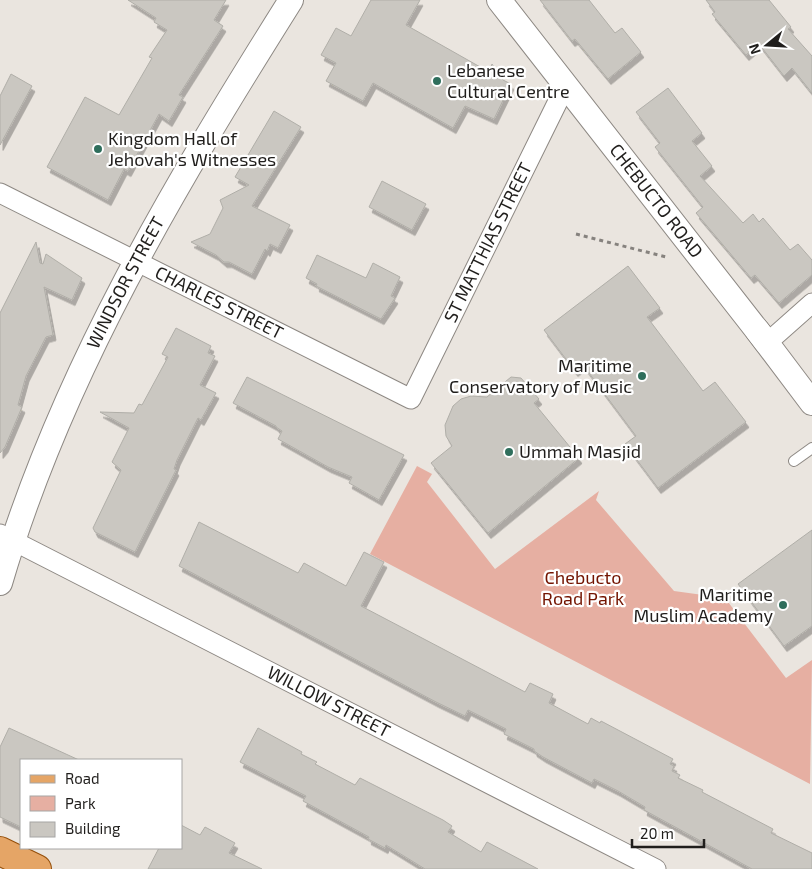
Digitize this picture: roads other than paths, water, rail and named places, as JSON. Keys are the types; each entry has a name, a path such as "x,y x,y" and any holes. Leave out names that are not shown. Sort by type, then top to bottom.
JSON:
{"main road":[{"path":"0,851 37,869"}],"street":[{"name":"WINDSOR STREET","path":"0,583 6,537 122,287 241,80 291,0"},
{"name":"CHEBUCTO ROAD","path":"499,0 812,403"},
{"name":"ST MATTHIAS STREET","path":"411,399 565,87"},
{"name":"CHARLES STREET","path":"0,193 411,399"},
{"path":"767,343 812,303"},
{"name":"WILLOW STREET","path":"6,537 656,869"}],"lane":[{"path":"794,461 812,448"}],"place":[{"name":"Lebanese Cultural Centre","path":"437,81"},
{"name":"Kingdom Hall of Jehovah's Witnesses","path":"98,149"},
{"name":"Maritime Conservatory of Music","path":"642,376"},
{"name":"Ummah Masjid","path":"509,452"},
{"name":"Maritime Muslim Academy","path":"783,605"}],"park label":[{"name":"Chebucto Road Park","path":"583,588"}]}
